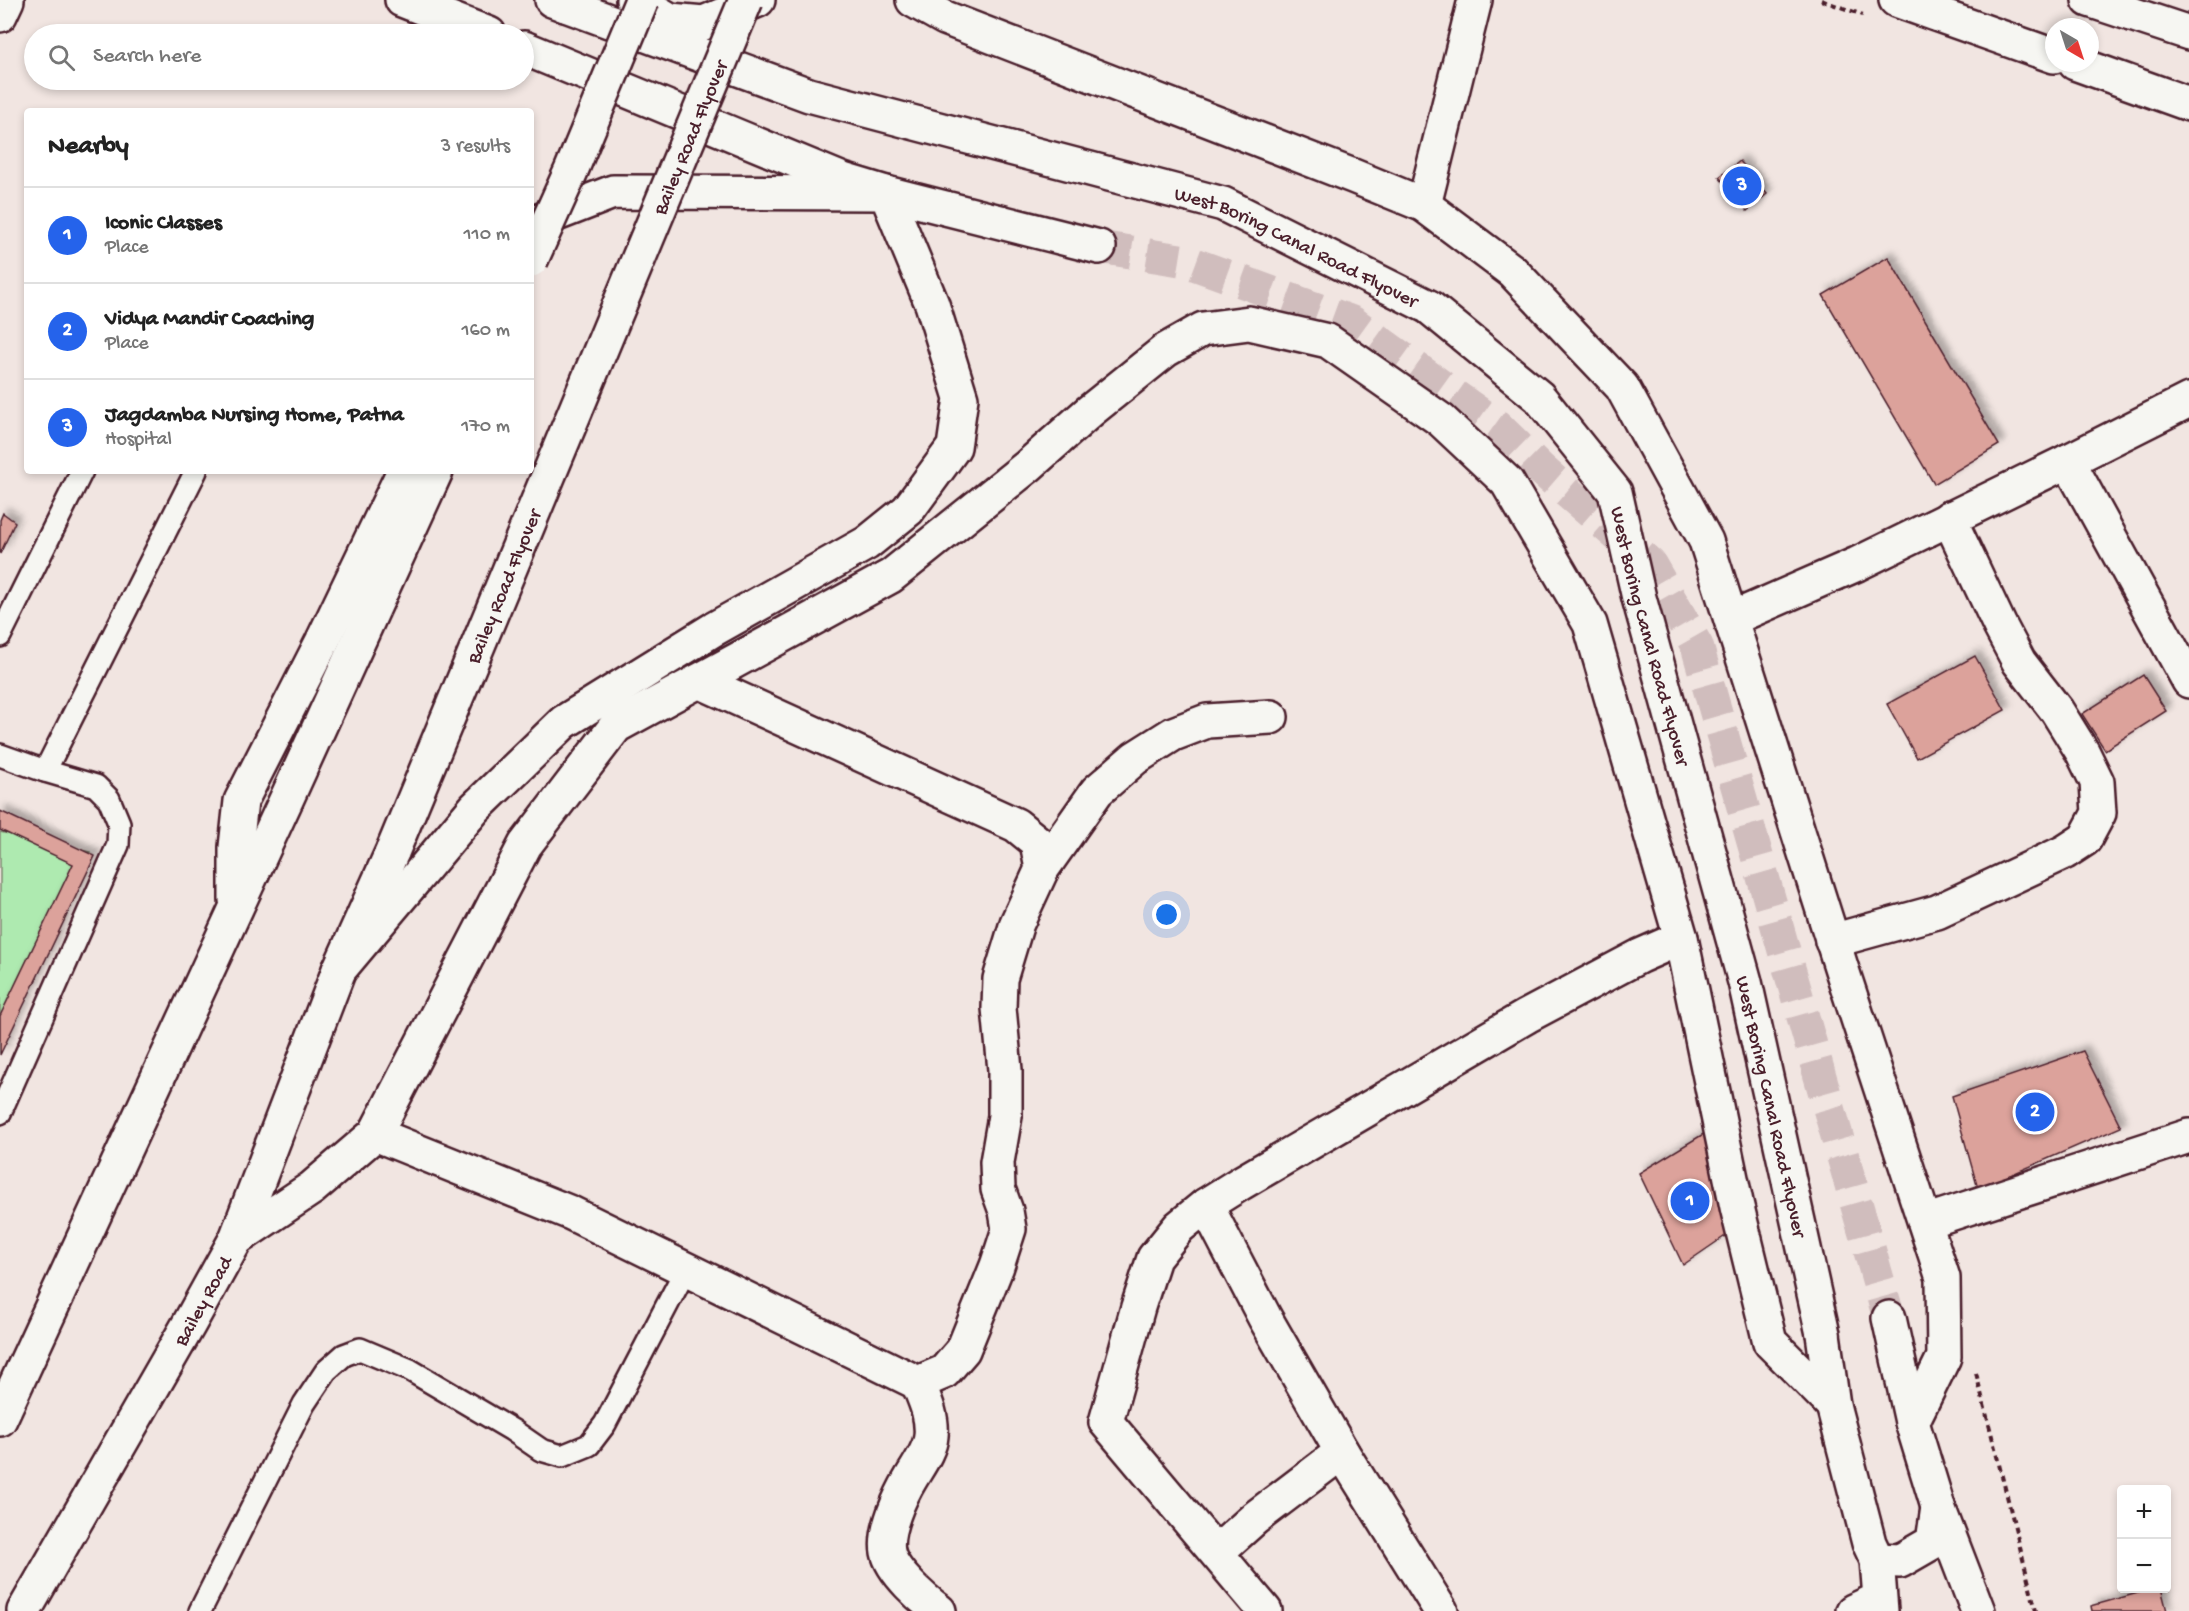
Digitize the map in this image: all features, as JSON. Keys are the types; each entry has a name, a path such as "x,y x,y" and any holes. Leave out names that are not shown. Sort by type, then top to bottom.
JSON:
{"main road":[{"path":"0,15 8,0"},
{"path":"402,0 463,24"},
{"path":"633,0 670,20 704,23 758,0"},
{"path":"534,253 642,0"},
{"name":"Bailey Road Flyover","path":"339,970 393,850 746,0"},
{"path":"913,0 945,18 1424,205 1512,271 1622,387 1706,541 1832,941 1944,1278 1944,1357 1912,1422"},
{"path":"1424,205 1475,0"},
{"path":"1896,0 2045,53"},
{"path":"2089,0 2189,33"},
{"name":"West Boring Canal Road Flyover","path":"563,2 809,95 1223,204 1429,307 1539,398 1615,492 1639,598 1744,982 1823,1334 1833,1405 1869,1543 1877,1560 1871,1607"},
{"path":"534,52 843,180 886,194 1099,247"},
{"path":"2099,72 2189,104"},
{"path":"534,223 613,192 886,194"},
{"path":"339,970 475,808 564,722 714,629 867,543 908,510 954,447 961,398 932,304 886,194"},
{"path":"236,1239 312,1188 375,1134 525,845 616,726 891,576 1028,466 1131,377 1166,350 1203,329 1249,323 1328,341 1442,420 1507,482 1590,624 1681,938 1737,1208 1770,1342 1833,1405"},
{"path":"1731,619 1857,564 2189,400"},
{"path":"2068,461 2189,681"},
{"path":"236,910 236,847 241,801 322,642 403,474"},
{"path":"2,1408 142,1113 435,474"},
{"path":"1832,941 1937,912 2054,857 2085,839 2099,813 2097,782 2083,753 2057,711 2019,662 1949,518"},
{"path":"699,681 1016,825 1036,843 1042,869"},
{"path":"918,1383 944,1372 963,1350 997,1266 1009,1229 1006,1211 998,1189 997,1162 1005,1116 1005,1070 999,1008 1000,979 1017,923 1042,869 1097,791 1135,758 1173,734 1208,721 1271,717"},
{"path":"1265,1611 1106,1422 1138,1307 1155,1258 1179,1227 1206,1205 1268,1166 1527,1016 1630,961 1681,938"},
{"name":"Bailey Road","path":"24,1611 236,1239 339,970"},
{"path":"375,1134 571,1213 918,1383 929,1408 931,1438 903,1491 890,1527 888,1552 896,1568 920,1597 939,1611"},
{"path":"1925,1222 2189,1136"},
{"path":"1206,1205 1265,1318 1342,1452 1441,1611"},
{"path":"1889,1317 1912,1422 1938,1507 1978,1611"},
{"path":"1216,1552 1255,1518 1342,1452"},
{"path":"1877,1560 1900,1561 1933,1542 1938,1507"},
{"path":"1871,1607 1903,1575 1922,1565 1947,1564 1962,1568"}],"lane":[{"path":"0,636 81,474"},
{"path":"45,771 194,474"},
{"path":"0,755 96,786 109,799 119,823 118,844 0,1113"},
{"path":"200,1611 304,1404 326,1371 344,1355 360,1349 410,1370 512,1430 541,1450 562,1456 589,1445 605,1424 686,1269"}],"path":[{"path":"1974,1367 2036,1611"}],"green space":[{"path":"0,832 90,852 0,1053"}],"building":[{"path":"1740,161 1767,194 1747,211 1719,177"},
{"path":"1888,257 1999,445 1934,484 1823,295"},
{"path":"3,513 15,522 0,554 0,520"},
{"path":"1975,656 2005,710 1917,758 1887,704"},
{"path":"2143,675 2166,711 2105,750 2082,714"},
{"path":"0,811 95,856 0,1055 0,1016 73,864 0,830"},
{"path":"2083,1051 2121,1127 1978,1189 1952,1096"},
{"path":"1710,1130 1734,1230 1683,1265 1639,1173"},
{"path":"2138,1593 2162,1593 2167,1611 2092,1611 2091,1606"}],"tunnel":[{"path":"1099,247 1186,261 1352,322 1497,426 1542,470 1650,564 1697,646 1889,1318"}],"place":[{"name":"Jagdamba Nursing Home, Patna","path":"1742,186"},
{"name":"Vidya Mandir Coaching","path":"2035,1112"},
{"name":"Iconic Classes","path":"1690,1201"}]}
